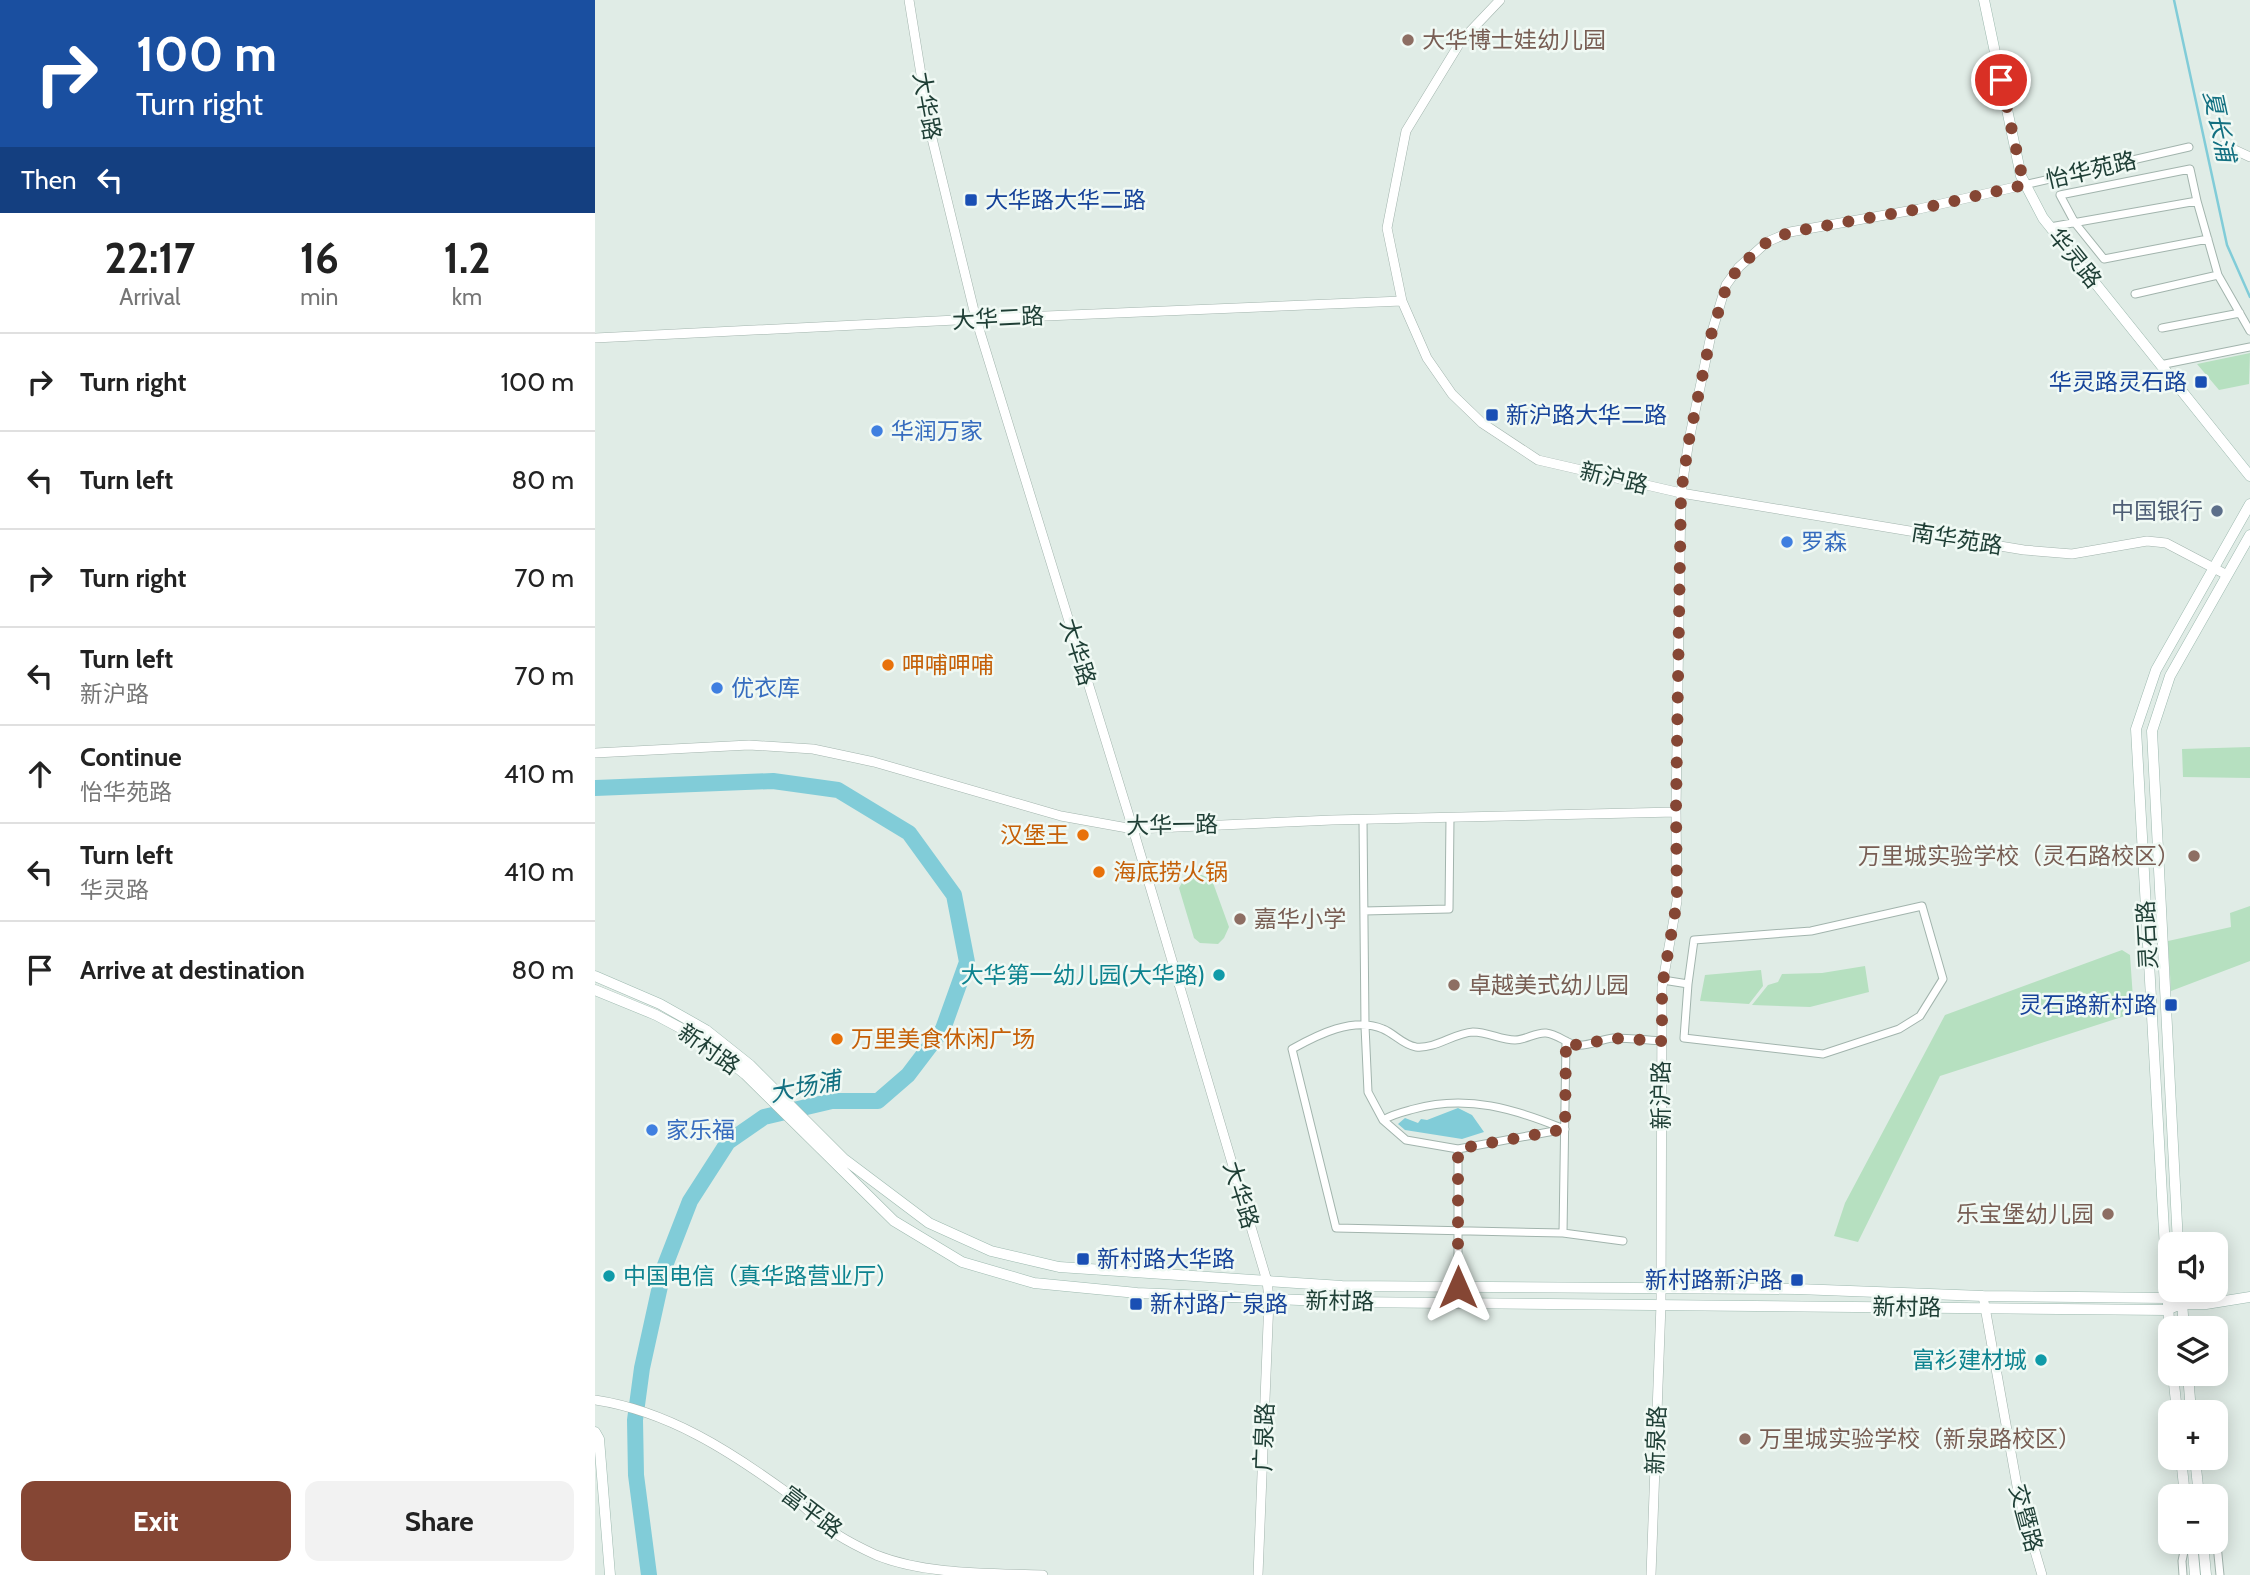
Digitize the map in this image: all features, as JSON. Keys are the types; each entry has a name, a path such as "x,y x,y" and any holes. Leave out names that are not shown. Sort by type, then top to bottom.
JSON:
{"main road":[{"name":"华灵路","path":"1985,0 2024,185 2050,228 2250,476"},
{"name":"灵石路","path":"2163,1232 2136,729 2155,670 2250,504"},
{"name":"灵石路","path":"2177,1232 2152,731 2170,676 2250,535"},
{"name":"新村路","path":"595,976 660,1004 706,1030 750,1065 767,1089"},
{"name":"新村路","path":"595,990 656,1015 703,1040 767,1089 894,1221 962,1262 1034,1283 1137,1293 1360,1302 2167,1310 2181,1304 2206,1304 2250,1297"},
{"name":"新村路","path":"814,1136 929,1223 991,1251 1084,1270 1342,1286 1797,1289 1983,1296 2158,1297"},
{"name":"灵石路","path":"2167,1302 2168,1316"},
{"name":"新村路","path":"2177,1302 2181,1304"},
{"path":"2181,1304 2182,1316"},
{"path":"595,1432 599,1439 610,1575"},
{"path":"2191,1554 2195,1575"},
{"path":"2204,1554 2206,1575"}],"street":[{"name":"大华路","path":"909,0 930,130 976,319 1133,829 1267,1281 1269,1299"},
{"name":"新沪路","path":"1500,0 1461,41 1406,131 1387,228 1402,301 1427,358 1452,394 1482,423 1538,460 1681,493 1677,901 1663,980 1661,1304"},
{"path":"2224,145 2250,157"},
{"name":"怡华苑路","path":"1681,493 1711,335 1727,285 1739,267 1767,242 1790,232 1919,209 2189,148"},
{"path":"2208,239 2104,259 2075,223 2060,195 2190,169 2218,275 2250,331"},
{"path":"2050,228 2197,201"},
{"path":"2135,294 2218,275"},
{"name":"大华二路","path":"595,338 1402,301"},
{"path":"2162,328 2239,313"},
{"path":"2160,365 2250,347"},
{"name":"南华苑路","path":"1681,493 2024,550 2072,554 2147,541 2166,543 2227,575"},
{"name":"大华一路","path":"595,753 749,745 813,749 874,762 1061,816 1133,829 1676,812"},
{"path":"1364,911 1449,909 1450,818"},
{"path":"1363,820 1368,1091 1383,1120 1406,1140 1458,1149 1565,1129"},
{"path":"1922,906 1943,979 1920,1016 1899,1029 1823,1054 1684,1038 1688,984 1694,940 1811,931 1922,906"},
{"path":"1663,980 1688,984"},
{"path":"1623,1241 1563,1233 1336,1228 1292,1049 1316,1035 1347,1026 1385,1030 1399,1041 1417,1047 1442,1043 1471,1032 1505,1040 1520,1040 1546,1033 1579,1046 1610,1038 1662,1041"},
{"path":"1563,1233 1566,1041"},
{"path":"1383,1120 1422,1106 1454,1101 1520,1111 1565,1129"},
{"path":"1458,1149 1458,1287"},
{"name":"交暨路","path":"1983,1296 2018,1497 2042,1575"},
{"name":"广泉路","path":"1258,1575 1269,1299"},
{"name":"新泉路","path":"1651,1575 1661,1304"},
{"name":"富平路","path":"595,1399 652,1413 693,1432 737,1458 791,1496 837,1535 878,1556 917,1568 1043,1575"},
{"path":"2183,1575 2185,1554"},
{"path":"2218,1554 2220,1575"}],"green space":[{"path":"2250,353 2249,384 2219,390 2197,364"},
{"path":"2250,747 2250,778 2183,777 2182,749"},
{"path":"1192,875 1202,875 1212,880 1229,927 1218,944 1200,943 1194,938 1179,888 1184,879"},
{"path":"2250,906 2250,961 2171,991 2168,941 2231,927 2230,913"},
{"path":"2122,950 2130,955 2134,1013 1940,1076 1858,1242 1834,1236 1845,1203 1945,1015"},
{"path":"1865,966 1869,992 1810,1007 1752,1005 1768,985 1778,982 1782,974 1822,973"},
{"path":"1761,970 1763,986 1749,1004 1700,1001 1705,975"}],"water":[{"path":"1458,1108 1472,1115 1484,1132 1462,1139 1405,1130 1398,1124 1405,1118 1418,1123 1421,1119 1427,1120"}],"waterway":[{"name":"夏长浦","path":"2174,0 2227,245 2250,297"},
{"name":"大场浦","path":"595,788 773,781 838,790 909,833 954,895 967,962 943,1029 908,1075 878,1101 832,1101 764,1117 728,1142 690,1201 664,1268 642,1368 635,1420 636,1475 649,1575"}],"place":[{"name":"大华博士娃幼儿园","path":"1408,40"},
{"name":"大华路大华二路","path":"971,200"},
{"name":"华灵路灵石路","path":"2201,382"},
{"name":"新沪路大华二路","path":"1492,415"},
{"name":"华润万家","path":"877,431"},
{"name":"中国银行","path":"2217,511"},
{"name":"罗森","path":"1787,542"},
{"name":"呷哺呷哺","path":"888,665"},
{"name":"优衣库","path":"717,688"},
{"name":"汉堡王","path":"1083,835"},
{"name":"万里城实验学校（灵石路校区）","path":"2194,856"},
{"name":"海底捞火锅","path":"1099,872"},
{"name":"嘉华小学","path":"1240,919"},
{"name":"大华第一幼儿园(大华路)","path":"1219,975"},
{"name":"卓越美式幼儿园","path":"1454,985"},
{"name":"灵石路新村路","path":"2171,1005"},
{"name":"万里美食休闲广场","path":"837,1039"},
{"name":"家乐福","path":"652,1130"},
{"name":"乐宝堡幼儿园","path":"2108,1214"},
{"name":"新村路大华路","path":"1083,1259"},
{"name":"中国电信（真华路营业厅）","path":"609,1276"},
{"name":"新村路新沪路","path":"1797,1280"},
{"name":"新村路广泉路","path":"1136,1304"},
{"name":"富衫建材城","path":"2041,1360"},
{"name":"万里城实验学校（新泉路校区）","path":"1745,1439"}],"route":[{"path":"1458,1287 1458,1149 1565,1129 1566,1041 1579,1046 1610,1038 1662,1041 1662,987 1677,901 1681,493 1711,335 1727,285 1739,267 1767,242 1790,232 1919,209 2024,185 2001,80"}]}
